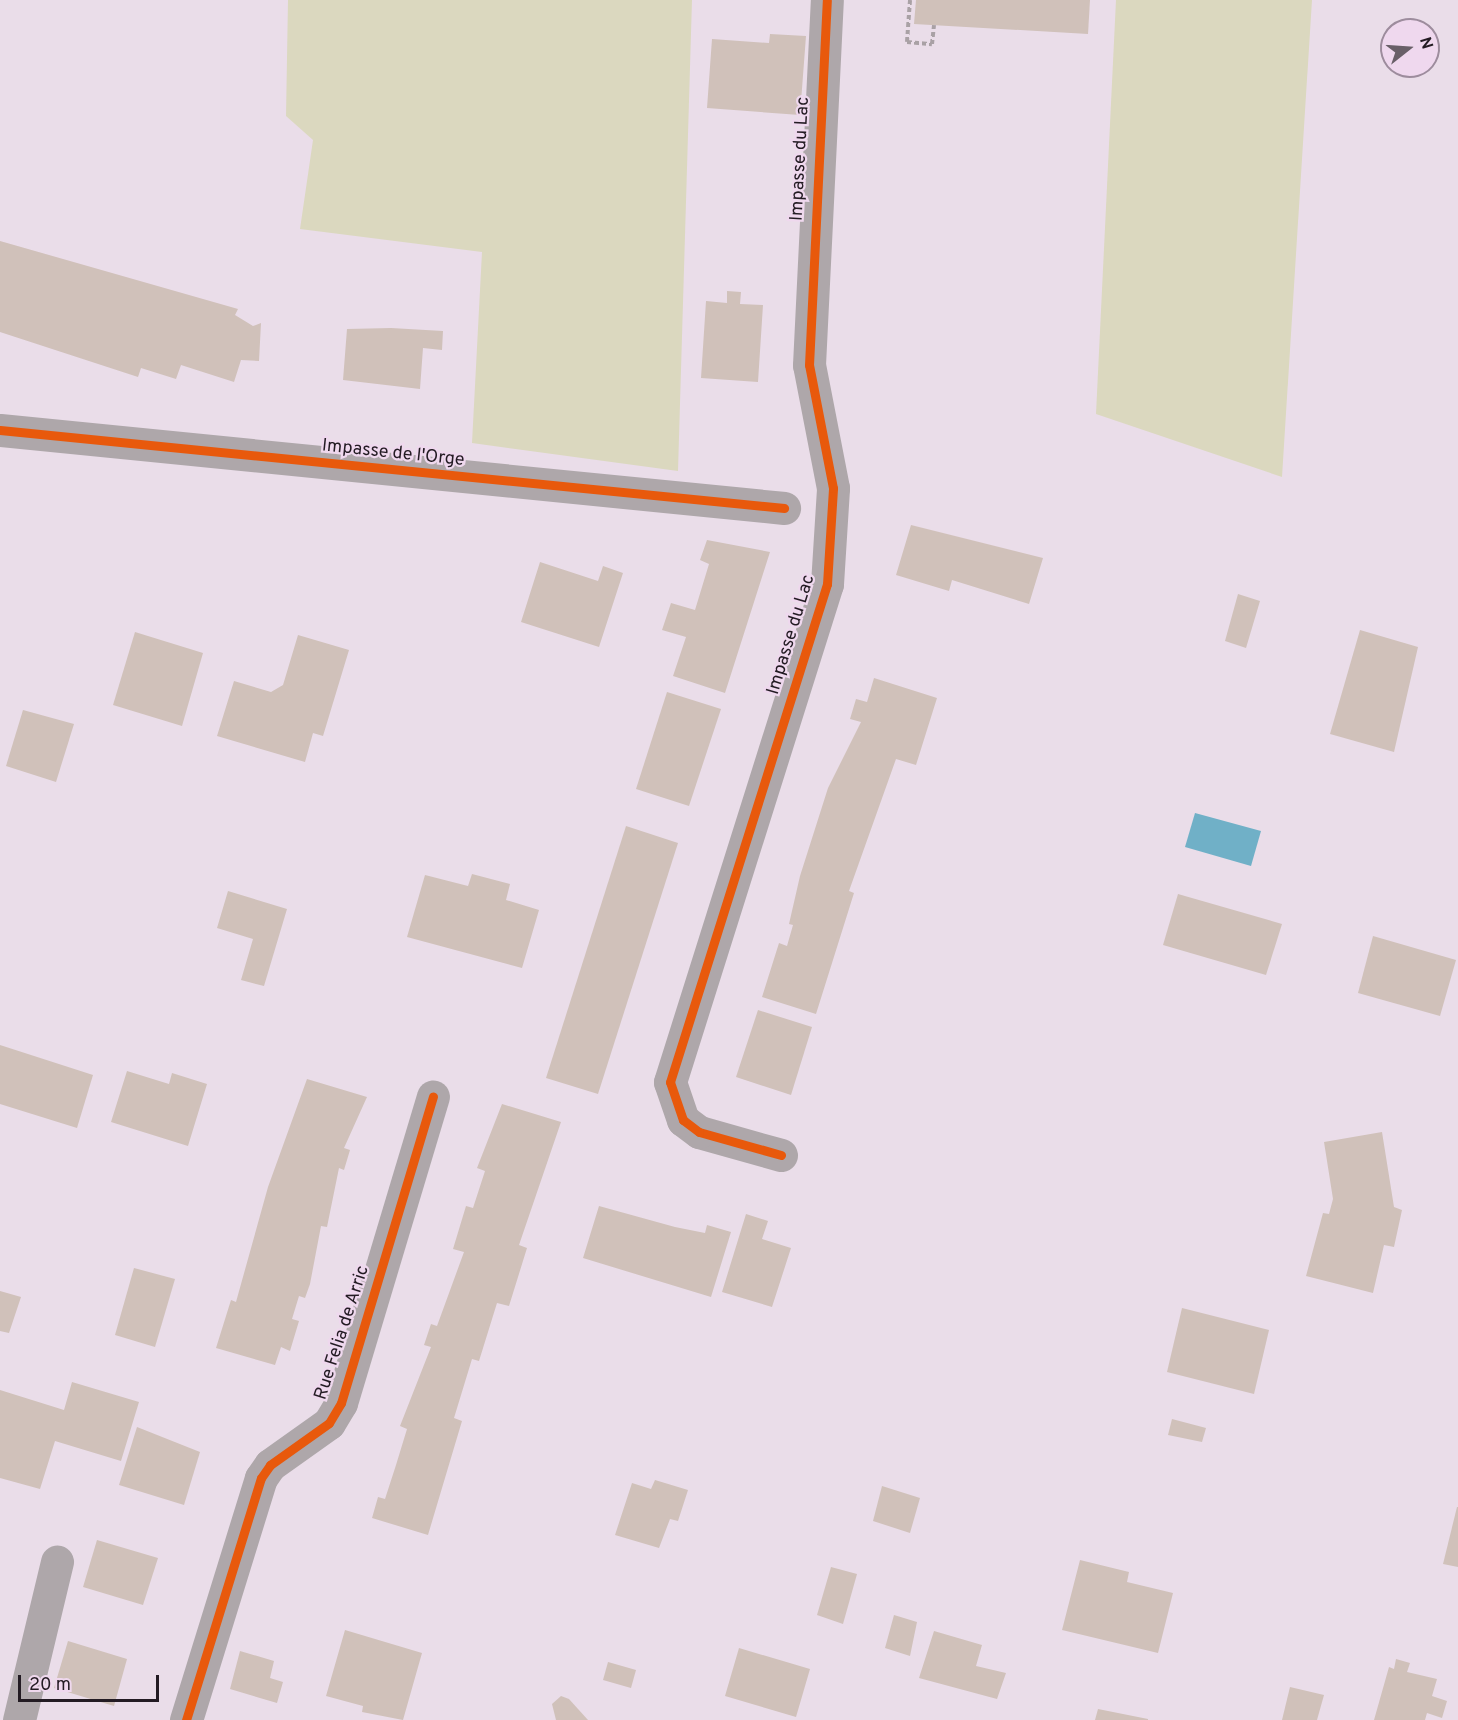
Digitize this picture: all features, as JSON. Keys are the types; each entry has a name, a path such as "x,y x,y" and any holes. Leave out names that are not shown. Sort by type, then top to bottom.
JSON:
{"street":[{"name":"Impasse du Lac","path":"781,1155 699,1132 683,1120 670,1082 827,584 833,488 809,365 809,307 827,0"},
{"name":"Impasse de l'Orge","path":"0,430 784,508"},
{"name":"Rue Felia de Arric","path":"186,1720 261,1478 270,1465 329,1423 341,1403 433,1097"},
{"path":"19,1720 57,1562"}],"path":[{"path":"910,0 907,42 932,44 934,25"}],"shaded area":[{"path":"288,0 692,0 678,471 472,443 482,252 300,229 313,140 286,116"},
{"path":"1116,0 1312,0 1282,477 1096,414"}],"water":[{"path":"1195,813 1261,831 1251,866 1185,847"}],"building":[{"path":"916,0 1090,0 1088,34 914,24"},
{"path":"770,34 806,36 800,115 707,108 712,39 769,43"},
{"path":"0,241 238,309 235,315 253,326 261,323 259,361 241,360 234,382 181,365 176,379 141,368 138,377 0,332"},
{"path":"727,291 741,292 740,304 763,305 758,382 701,378 706,301 727,303"},
{"path":"391,328 443,331 442,350 423,348 420,389 343,380 347,329"},
{"path":"911,525 1043,558 1029,604 952,580 949,591 896,575"},
{"path":"707,540 770,552 725,693 673,676 686,637 662,630 671,603 695,610 709,564 700,560"},
{"path":"540,562 598,581 603,566 623,573 599,647 521,622"},
{"path":"1238,594 1260,601 1246,648 1225,641"},
{"path":"1360,630 1418,647 1394,752 1330,734"},
{"path":"135,632 203,653 182,726 113,705"},
{"path":"298,635 349,650 323,736 313,733 305,762 217,736 234,681 271,692 283,685"},
{"path":"874,678 937,698 916,765 896,759 849,891 854,893 816,1014 762,997 779,943 787,946 793,925 789,924 800,876 828,788 861,722 850,719 856,699 867,702"},
{"path":"667,692 721,709 689,806 636,789"},
{"path":"23,710 74,724 56,782 6,766"},
{"path":"626,826 678,843 598,1094 546,1078"},
{"path":"472,874 510,884 506,900 539,910 522,968 407,937 425,875 468,886"},
{"path":"228,891 287,909 264,986 241,980 253,939 217,928"},
{"path":"1178,894 1282,924 1266,975 1163,945"},
{"path":"1373,936 1456,960 1440,1016 1358,993"},
{"path":"758,1010 812,1027 791,1095 736,1077"},
{"path":"0,1045 93,1075 77,1128 0,1104"},
{"path":"127,1071 169,1084 172,1073 207,1084 188,1146 111,1122"},
{"path":"307,1079 367,1097 344,1148 350,1150 344,1170 339,1168 327,1227 321,1226 310,1284 305,1298 299,1296 292,1319 299,1321 290,1351 281,1347 275,1365 216,1348 231,1300 236,1302 268,1187"},
{"path":"502,1104 561,1122 519,1245 527,1248 509,1306 497,1303 479,1361 472,1359 454,1418 462,1421 428,1535 372,1518 378,1497 385,1499 407,1429 400,1426 431,1347 424,1345 431,1324 437,1326 464,1252 453,1249 466,1206 473,1208 485,1171 477,1168"},
{"path":"1382,1132 1394,1207 1402,1210 1394,1247 1384,1245 1373,1293 1306,1276 1323,1213 1329,1214 1333,1199 1324,1142"},
{"path":"599,1206 705,1233 707,1225 731,1232 711,1297 583,1258"},
{"path":"746,1214 768,1221 762,1239 791,1248 772,1307 722,1292"},
{"path":"134,1268 175,1279 155,1347 115,1335"},
{"path":"0,1291 21,1297 9,1333 0,1331"},
{"path":"1182,1308 1269,1330 1254,1394 1167,1372"},
{"path":"72,1382 139,1402 121,1461 55,1441 40,1489 0,1478 0,1390 64,1410"},
{"path":"1172,1419 1206,1428 1202,1442 1168,1435"},
{"path":"137,1427 200,1452 184,1505 119,1485"},
{"path":"655,1480 688,1490 678,1521 670,1519 659,1548 615,1535 632,1483 651,1489"},
{"path":"882,1486 920,1498 910,1533 873,1521"},
{"path":"1458,1507 1458,1567 1443,1564"},
{"path":"97,1540 158,1558 143,1605 83,1587"},
{"path":"1080,1560 1129,1572 1127,1582 1173,1593 1158,1653 1062,1630"},
{"path":"831,1567 857,1574 843,1624 817,1615"},
{"path":"894,1615 917,1622 910,1656 885,1648"},
{"path":"345,1630 422,1653 403,1720 362,1712 363,1706 326,1696"},
{"path":"934,1631 982,1645 976,1666 1006,1673 997,1699 919,1678"},
{"path":"68,1641 127,1659 114,1706 54,1688"},
{"path":"739,1648 810,1669 796,1717 725,1696"},
{"path":"240,1651 274,1661 270,1678 283,1682 277,1703 230,1689"},
{"path":"1396,1659 1410,1663 1407,1672 1437,1679 1432,1696 1447,1701 1442,1718 1427,1713 1425,1720 1374,1720 1389,1667 1394,1669"},
{"path":"608,1662 636,1670 631,1688 603,1680"},
{"path":"1290,1687 1324,1695 1317,1720 1282,1720"},
{"path":"561,1696 569,1699 588,1720 556,1720 552,1704"},
{"path":"1098,1709 1148,1719 1148,1720 1095,1720"}],"cycle path":[{"path":"781,1155 699,1132 683,1120 670,1082 827,584 833,488 809,365 827,0"},
{"path":"0,430 784,508"},
{"path":"186,1720 261,1478 270,1465 329,1423 341,1403 433,1097"}]}
